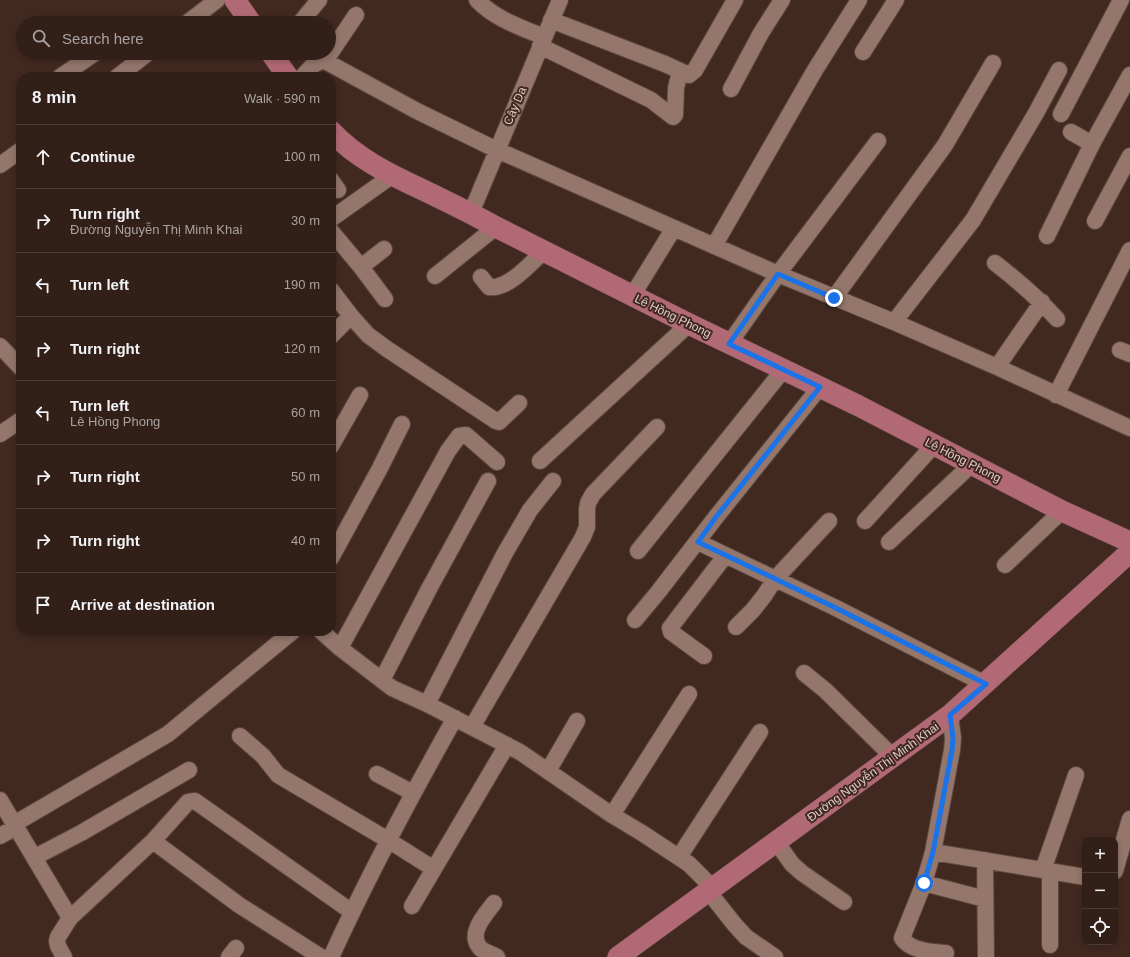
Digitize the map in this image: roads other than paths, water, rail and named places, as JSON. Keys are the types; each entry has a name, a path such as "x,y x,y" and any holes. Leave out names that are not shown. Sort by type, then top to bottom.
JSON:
{"main road":[{"path":"235,0 246,16"},
{"path":"277,60 285,72"},
{"name":"Lê Hồng Phong","path":"336,141 374,166 393,176 471,213 632,296 729,344 784,369 934,444 1062,511 1130,542"},
{"name":"Đường Nguyễn Thị Minh Khai","path":"618,957 777,843 950,715 1130,552"}],"street":[{"path":"196,16 217,0"},
{"path":"306,16 319,0"},
{"path":"477,0 483,7 501,19 651,100 673,117 675,115 676,88 680,71"},
{"name":"Cây Da","path":"471,213 560,0"},
{"path":"551,20 689,75 696,70 735,0"},
{"path":"731,89 782,0"},
{"path":"714,246 815,70 859,0"},
{"path":"863,52 896,0"},
{"path":"1061,114 1121,0"},
{"path":"336,45 356,15"},
{"path":"67,72 85,60"},
{"path":"123,72 139,60"},
{"path":"307,72 314,64 325,61 417,112 497,150 778,274 997,367 1130,428"},
{"path":"834,298 945,144 993,63"},
{"path":"894,322 973,220 1036,113 1059,70"},
{"path":"1047,236 1092,144 1130,75"},
{"path":"1071,132 1092,144"},
{"path":"729,344 778,274 878,141"},
{"path":"0,165 16,154"},
{"path":"1095,221 1130,156"},
{"path":"336,216 393,176"},
{"path":"435,276 496,227"},
{"path":"632,296 674,228"},
{"path":"336,237 361,267 384,299"},
{"path":"361,267 384,249"},
{"path":"1056,395 1130,250"},
{"path":"481,277 489,287 500,287 519,274 544,251"},
{"path":"995,263 1016,278 1042,302 1057,319"},
{"path":"336,296 368,335 496,421 499,422 503,419 519,403"},
{"path":"997,367 1042,302"},
{"path":"336,331 351,316"},
{"path":"540,461 689,324"},
{"path":"0,346 16,363"},
{"path":"638,551 784,369"},
{"path":"635,620 820,387"},
{"path":"336,437 360,395"},
{"path":"0,434 16,423"},
{"path":"336,549 402,424"},
{"path":"472,727 584,537 587,527 588,503 594,494 657,427"},
{"path":"340,648 448,451 459,436 466,435 497,462"},
{"path":"865,521 934,444"},
{"path":"889,542 972,464"},
{"path":"382,680 430,587 488,481"},
{"path":"427,704 509,546 530,510 553,481"},
{"path":"1005,565 1062,511"},
{"path":"736,627 764,596 775,579 829,521"},
{"path":"698,542 834,607 986,684"},
{"path":"704,656 675,636 671,632 670,628 726,556"},
{"path":"0,836 168,734 287,636"},
{"path":"327,636 382,680 401,692 520,752 612,815 642,832 689,864 711,890 735,925 746,937 775,957"},
{"path":"804,673 826,691 893,757"},
{"path":"612,815 689,694"},
{"path":"946,953 929,952 909,945 902,938 924,883 933,852 952,750 953,738 950,715"},
{"path":"328,957 332,955 388,840 455,718"},
{"path":"548,771 577,721"},
{"path":"679,857 760,732"},
{"path":"240,736 263,756 278,775 388,840 434,870"},
{"path":"412,906 507,746"},
{"path":"35,858 190,770"},
{"path":"376,774 413,793"},
{"path":"1050,945 1046,871 1076,774"},
{"path":"0,800 70,918"},
{"path":"64,957 57,941 70,918 154,841 188,802 195,801 352,912"},
{"path":"1118,861 1129,825"},
{"path":"154,841 239,905 321,957"},
{"path":"777,843 792,864 844,902"},
{"path":"933,852 1082,877"},
{"path":"984,860 986,957"},
{"path":"924,883 985,899"},
{"path":"494,902 478,925 475,933 480,948 497,957"}]}
